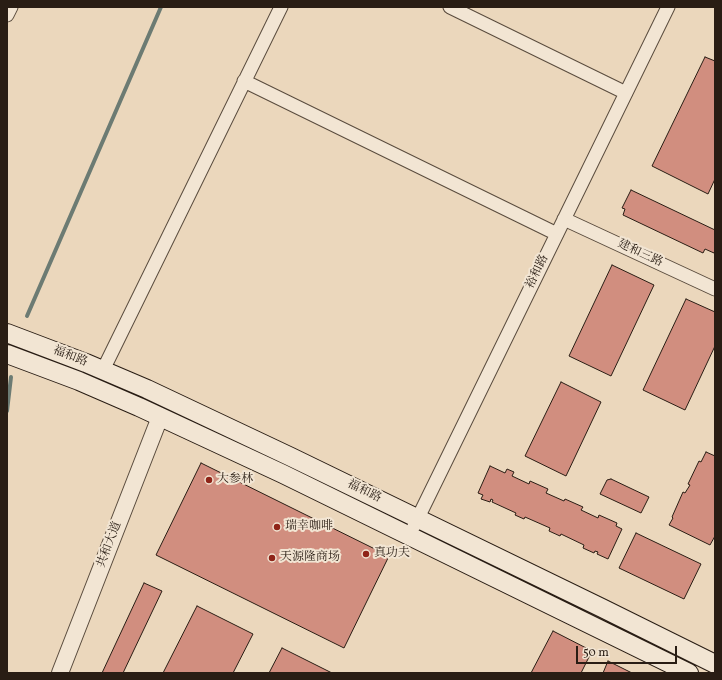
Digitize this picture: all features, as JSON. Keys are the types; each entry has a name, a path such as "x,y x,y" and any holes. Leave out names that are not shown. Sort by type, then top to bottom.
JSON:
{"main road":[{"name":"福和路","path":"7,333 103,370 154,392 418,518 715,664"},
{"name":"福和路","path":"7,354 79,381 139,407 283,474 689,673"}],"street":[{"path":"7,15 11,7"},
{"path":"103,370 281,7"},
{"path":"450,7 626,93"},
{"name":"裕和路","path":"408,536 668,7"},
{"path":"244,81 557,234"},
{"name":"建和三路","path":"564,219 715,289"},
{"name":"共和大道","path":"60,673 160,417"}],"building":[{"path":"705,57 715,61 715,179 708,194 652,166"},
{"path":"631,190 715,230 714,253 705,249 703,253 623,215 625,209 622,208"},
{"path":"612,265 654,285 611,376 569,356"},
{"path":"686,299 715,312 715,346 685,410 643,390"},
{"path":"561,382 601,402 566,476 525,456"},
{"path":"706,452 715,456 715,536 710,545 669,525 683,492 685,493 690,485 688,484 699,461 701,462"},
{"name":"天源隆商场","path":"201,463 389,556 344,648 156,555"},
{"path":"490,466 505,473 507,469 514,472 512,476 529,484 530,481 548,489 546,493 583,507 581,510 598,518 599,515 617,523 616,526 622,529 608,559 597,554 598,552 595,551 594,553 583,548 584,545 561,534 560,536 549,531 550,528 525,517 524,519 515,515 516,513 492,502 493,500 491,499 490,502 481,499 483,495 478,493"},
{"path":"611,479 649,497 641,513 600,494 607,480"},
{"path":"636,533 701,564 684,599 619,568"},
{"path":"144,583 162,591 123,673 102,673"},
{"path":"197,606 253,634 233,673 163,673"},
{"path":"553,631 592,651 581,673 531,673"},
{"path":"282,648 332,673 269,673"},
{"path":"608,661 632,673 603,673"}],"waterway":[{"path":"27,316 161,7"},
{"path":"7,411 11,377"}],"place":[{"name":"大参林","path":"209,480"},
{"name":"瑞幸咖啡","path":"277,527"},
{"name":"真功夫","path":"366,554"},
{"name":"天源隆商场","path":"272,558"}]}
